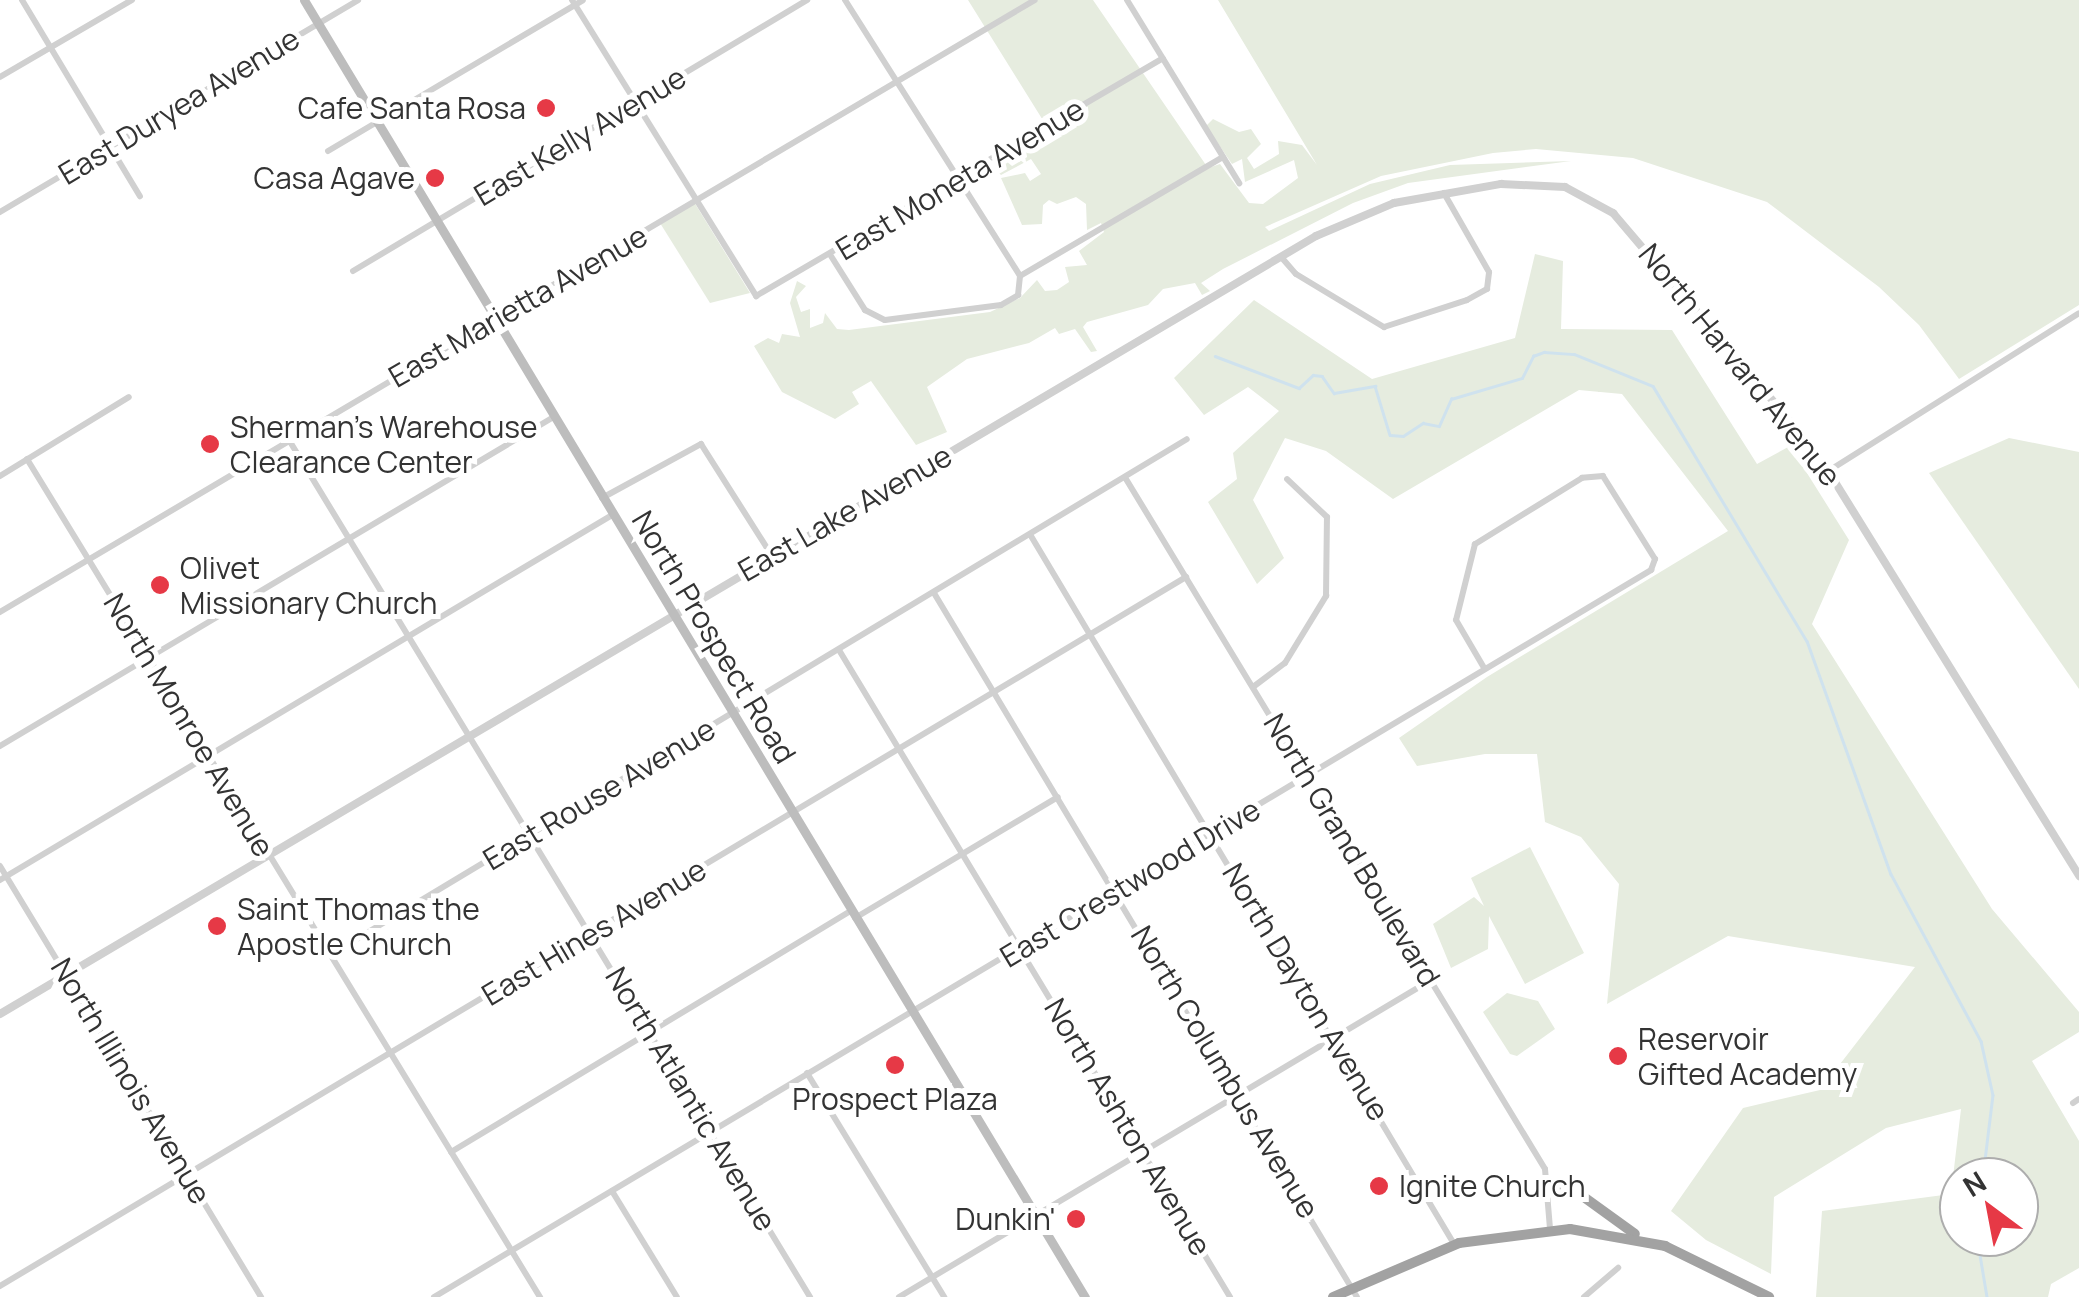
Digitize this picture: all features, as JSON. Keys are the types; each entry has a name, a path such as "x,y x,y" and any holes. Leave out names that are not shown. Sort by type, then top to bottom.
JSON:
{"highway":[{"path":"1548,1184 1570,1186 1599,1214 1769,1297"},
{"path":"1333,1297 1354,1294 1404,1263 1454,1244 1550,1230 1654,1242"}],"main road":[{"name":"North Prospect Road","path":"304,0 552,418 1085,1297"}],"street":[{"path":"22,0 140,196"},
{"path":"0,78 132,0"},
{"name":"East Duryea Avenue","path":"0,212 358,0"},
{"name":"East Kelly Avenue","path":"352,272 808,0"},
{"path":"831,256 868,313 885,320 1001,305 1018,296 1020,276 955,181 845,0"},
{"name":"East Marietta Avenue","path":"0,612 1035,0"},
{"path":"1127,0 1239,182"},
{"path":"328,151 577,2 694,202"},
{"name":"East Moneta Avenue","path":"694,202 756,296 831,256 1163,58"},
{"path":"1020,276 1223,157"},
{"name":"North Harvard Avenue","path":"1443,192 1545,184 1609,210 1830,470 2076,864 2079,876"},
{"path":"1282,258 1296,274 1384,328 1467,300 1487,289 1489,272 1443,192"},
{"name":"East Lake Avenue","path":"0,1014 1348,220 1443,192"},
{"path":"1830,470 2079,313"},
{"path":"0,476 129,397"},
{"path":"0,746 552,418"},
{"name":"East Rouse Avenue","path":"330,955 1187,439"},
{"name":"North Atlantic Avenue","path":"289,440 810,1297"},
{"path":"602,498 701,444 772,556"},
{"name":"North Monroe Avenue","path":"27,460 540,1297"},
{"name":"East Crestwood Drive","path":"434,1297 1308,778 1654,566 1598,474 1484,536 1472,548 1456,615 1484,668"},
{"name":"North Grand Boulevard","path":"1126,478 1431,980 1548,1184 1550,1230"},
{"path":"1252,687 1285,663 1326,596 1327,517 1287,479"},
{"path":"3,878 612,516"},
{"name":"North Dayton Avenue","path":"1031,536 1454,1244"},
{"name":"East Hines Avenue","path":"0,1286 1186,577"},
{"name":"North Columbus Avenue","path":"934,592 1238,1094 1354,1294"},
{"name":"North Ashton Avenue","path":"839,650 1230,1297"},
{"path":"451,1152 650,1032 1058,797"},
{"name":"North Illinois Avenue","path":"0,866 3,878 66,974 261,1297"},
{"path":"899,1297 1431,980"},
{"path":"807,1073 944,1297"},
{"path":"612,1190 678,1297"},
{"path":"1584,1297 1618,1268"}],"shaded area":[{"path":"968,0 1093,0 1208,168 1220,164 1249,203 1263,204 1298,178 1294,160 1245,182 1242,159 1232,164 1206,126 1213,119 1239,132 1251,129 1261,144 1247,158 1254,169 1279,154 1278,141 1302,145 1317,165 1218,0 2079,0 2079,305 1959,379 1919,325 1879,287 1767,202 1633,158 1536,149 1493,153 1381,176 1265,227 1269,231 1370,184 1450,165 1571,161 1408,183 1353,203 1223,269 1201,283 1210,291 1202,295 1195,283 1163,289 1148,305 1087,322 1083,327 1097,351 1091,352 1075,329 1059,334 1055,328 1029,343 967,359 927,387 947,432 916,445 871,381 852,392 859,404 835,419 782,392 754,346 768,338 779,343 782,334 800,337 790,303 797,281 806,286 796,297 801,312 810,309 810,328 823,323 825,313 837,329 849,330 990,312 1020,298 1037,280 1045,291 1057,290 1069,282 1065,267 1087,265 1079,251 1104,232 1101,223 1087,230 1086,204 1076,197 1057,204 1049,200 1043,205 1042,224 1022,225 1001,178 1025,173 1030,181 1041,174 1031,159 1001,175 992,166 1049,130"},
{"path":"694,202 750,293 710,303 660,223"},
{"path":"1535,254 1563,261 1561,329 1672,330 1757,464 1790,446 1849,540 1812,624 1992,909 2079,1012 2079,1032 2032,1061 2079,1141 2079,1268 2051,1284 2048,1297 1816,1297 1822,1211 1939,1196 1939,1257 2039,1257 2039,1157 1955,1157 1961,1109 1886,1128 1774,1197 1771,1274 1706,1240 1671,1211 1743,1108 1820,1090 1915,967 1728,936 1607,1004 1619,884 1581,837 1545,822 1537,754 1485,754 1417,766 1399,738 1487,677 1728,531 1622,394 1579,390 1393,499 1326,451 1285,438 1253,500 1284,558 1257,584 1208,502 1237,479 1233,453 1279,411 1248,387 1204,415 1174,378 1254,300 1372,379 1515,338"},
{"path":"2009,438 2079,452 2079,689 1929,473"},
{"path":"1530,847 1584,953 1525,984 1489,916 1488,949 1451,968 1433,924 1474,897 1484,906 1471,878"},
{"path":"1507,993 1538,1001 1555,1029 1517,1056 1510,1054 1483,1012"}],"waterway":[{"path":"1215,356 1299,388 1313,375 1322,376 1334,393 1375,386 1390,435 1403,436 1423,423 1439,426 1451,399 1522,378 1533,356 1544,352 1574,354 1653,386 1807,641 1891,874 1981,1041 1993,1095 1985,1157"},
{"path":"1980,1257 1987,1297"}],"place":[{"name":"Cafe Santa Rosa","path":"546,108"},
{"name":"Casa Agave","path":"435,178"},
{"name":"Sherman's Warehouse Clearance Center","path":"210,444"},
{"name":"Olivet Missionary Church","path":"160,585"},
{"name":"Saint Thomas the Apostle Church","path":"217,926"},
{"name":"Reservoir Gifted Academy","path":"1618,1056"},
{"name":"Prospect Plaza","path":"895,1065"},
{"name":"Ignite Church","path":"1379,1186"},
{"name":"Dunkin'","path":"1076,1219"}]}
